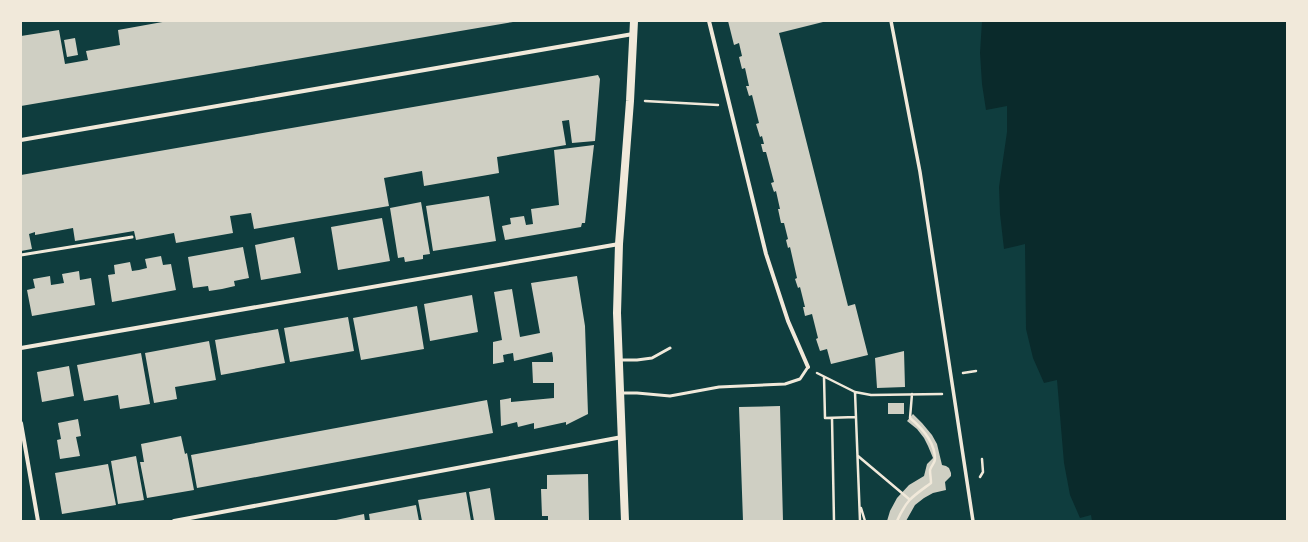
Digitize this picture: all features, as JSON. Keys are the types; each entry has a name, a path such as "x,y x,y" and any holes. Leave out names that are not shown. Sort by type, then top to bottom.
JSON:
{"main road":[{"path":"625,521 617,313 619,244 630,101 634,21"}],"street":[{"path":"709,21 766,254 788,321 808,367"},
{"path":"892,21 920,172 972,521"},
{"path":"21,140 634,34"},
{"path":"21,348 619,244"},
{"path":"21,423 38,521"},
{"path":"174,521 622,437"}],"lane":[{"path":"21,255 132,237"},
{"path":"619,360 652,358 670,348"},
{"path":"620,394 637,393 670,396 719,387 785,384 800,379 808,367"}],"path":[{"path":"630,101 729,106"},
{"path":"808,367 824,377 855,392 871,396 953,393"},
{"path":"824,377 825,418 856,417"},
{"path":"855,392 860,521"},
{"path":"897,521 909,499 931,483 930,470 935,460 934,448 928,436 920,426 910,418 912,394"},
{"path":"832,418 834,521"},
{"path":"858,456 909,499"},
{"path":"982,459 983,472"},
{"path":"860,504 866,521"}],"water":[{"path":"982,21 1287,21 1287,521 1092,521 1091,515 1080,518 1070,495 1064,463 1057,380 1044,383 1033,358 1026,329 1025,244 1004,249 999,187 1007,132 1007,106 986,110 982,84 980,53"}],"building":[{"path":"168,21 513,22 21,106 21,36 59,30 65,64 88,60 86,51 120,45 118,30"},
{"path":"728,21 827,21 779,33 848,306 855,304 868,355 831,364 827,349 820,351 816,339 818,338 812,314 805,316 803,307 805,307 800,287 798,288 795,279 797,278 790,247 788,248 786,240 788,239 784,223 781,223 776,191 774,192 771,183 774,182 766,152 763,152 761,144 764,144 762,136 760,137 756,124 759,123 752,95 749,96 746,86 749,86 745,68 742,69 739,57 742,56 739,43 734,45"},
{"path":"75,38 78,55 67,57 64,40"},
{"path":"598,75 600,79 595,141 572,143 569,120 562,121 566,145 497,157 499,173 424,186 422,171 384,178 389,206 254,229 251,213 230,216 233,233 176,243 174,233 136,240 134,231 75,241 73,228 35,235 35,232 29,234 32,249 21,251 21,175"},
{"path":"594,145 585,223 582,223 581,227 505,240 502,226 511,224 510,218 524,216 526,225 533,224 531,209 559,205 554,150"},
{"path":"489,196 496,241 433,251 426,206"},
{"path":"421,202 430,254 423,255 423,259 405,262 404,257 398,258 390,208"},
{"path":"382,218 390,261 338,270 331,227"},
{"path":"294,237 301,273 261,280 255,245"},
{"path":"243,247 249,278 234,281 235,286 222,289 209,291 208,286 193,288 188,257"},
{"path":"161,256 163,265 171,264 176,290 112,302 108,275 115,274 114,265 130,262 132,271 139,270 147,268 145,259"},
{"path":"79,271 80,280 91,278 95,305 32,316 27,290 35,288 33,279 50,276 51,285 64,283 62,274"},
{"path":"577,276 585,326 588,414 566,425 566,422 534,429 534,423 518,427 517,422 501,426 500,400 511,398 511,402 554,398 554,383 533,383 532,362 553,362 553,358 552,352 514,361 513,353 503,355 504,362 493,364 493,342 502,340 494,292 512,289 520,337 540,333 531,283"},
{"path":"472,295 478,332 430,341 424,304"},
{"path":"417,306 424,349 361,360 353,318"},
{"path":"348,317 354,351 290,362 284,328"},
{"path":"278,329 285,363 221,375 215,340"},
{"path":"209,341 216,380 175,387 177,399 154,403 145,353"},
{"path":"904,351 905,387 877,388 875,358"},
{"path":"141,353 150,404 120,409 118,395 84,401 77,365"},
{"path":"69,366 74,396 42,402 37,372"},
{"path":"487,400 493,433 197,488 191,455"},
{"path":"888,403 904,403 904,414 888,414"},
{"path":"780,406 783,521 743,521 739,407"},
{"path":"913,414 932,435 937,444 942,465 949,468 951,476 945,482 946,490 933,493 924,498 915,505 906,521 887,521 890,511 897,498 909,485 924,476 927,464 933,458 924,438 917,429 907,421"},
{"path":"78,419 81,436 76,437 80,456 60,459 57,440 61,439 58,423"},
{"path":"181,436 185,454 187,453 194,490 147,498 140,462 144,462 141,444"},
{"path":"136,456 144,500 118,504 111,461"},
{"path":"108,464 116,505 62,514 55,473"},
{"path":"588,474 589,521 548,521 548,516 542,516 541,489 547,489 547,475"},
{"path":"490,488 495,521 474,521 469,492"},
{"path":"466,492 471,521 422,521 418,500"},
{"path":"416,505 419,521 370,521 369,514"},
{"path":"364,514 365,521 336,521 336,520"}]}
